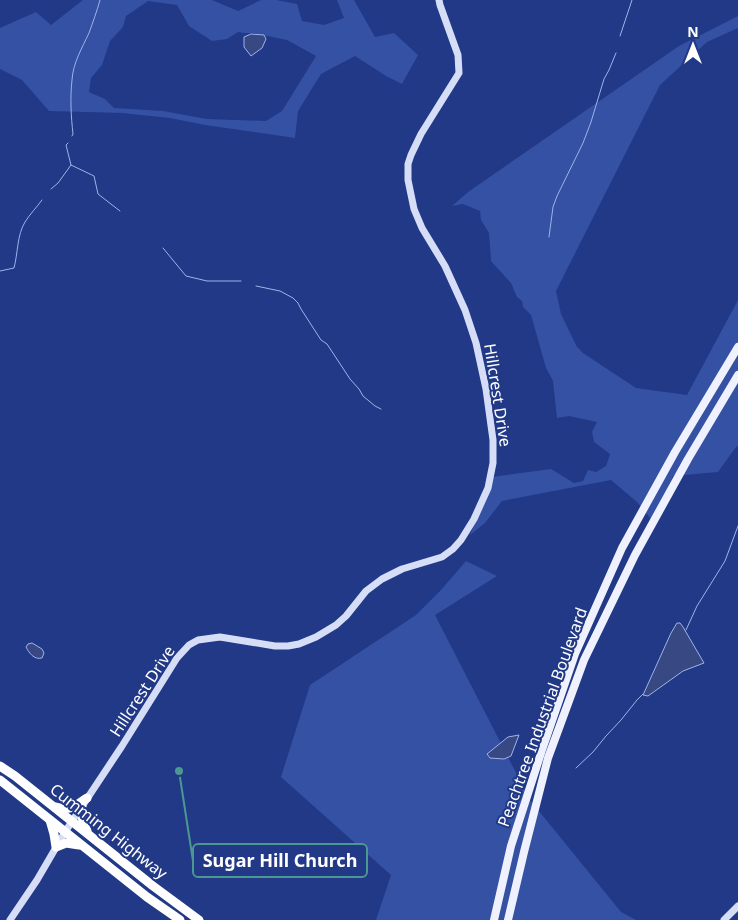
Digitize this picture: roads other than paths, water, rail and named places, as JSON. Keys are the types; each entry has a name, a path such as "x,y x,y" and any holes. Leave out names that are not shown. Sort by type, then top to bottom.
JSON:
{"highway":[{"name":"Cumming Highway","path":"0,766 199,920"},
{"name":"Cumming Highway","path":"0,780 147,897 180,920"},
{"path":"54,807 71,808 87,798"},
{"path":"82,806 81,817 90,835"},
{"path":"50,820 56,847 66,844 81,845"}],"main road":[{"name":"Peachtree Industrial Boulevard","path":"494,920 510,846 575,654 622,548 675,452 738,347"},
{"name":"Peachtree Industrial Boulevard","path":"508,920 548,758 584,660 634,555 738,375"}],"street":[{"name":"Hillcrest Drive","path":"10,920 37,880 64,832 122,746 177,658 189,645 198,640 220,638 275,646 288,646 316,637 336,625 346,616 366,590 382,579 402,569 442,557 453,549 474,519 488,488 493,463 493,440 486,389 476,343 465,310 445,266 422,228 414,209 408,180 408,164 414,148 459,73 458,55 440,6 440,0"},
{"path":"724,920 738,906"}],"waterway":[{"path":"72,136 71,87 73,74 100,0"},
{"path":"620,36 632,0"},
{"path":"549,237 553,207 557,196 583,143 604,79 616,53"},
{"path":"51,189 58,183 71,165 66,145 68,143"},
{"path":"71,165 94,176 98,194 120,211"},
{"path":"0,271 14,268 22,227 42,200"},
{"path":"163,248 186,276 207,281 241,281"},
{"path":"256,286 280,291 293,298 321,340 327,344 363,396 381,409"},
{"path":"686,630 697,606 725,561 738,526"},
{"path":"576,768 593,752 643,694"}],"place":[{"name":"Sugar Hill Church","path":"179,771"}]}
